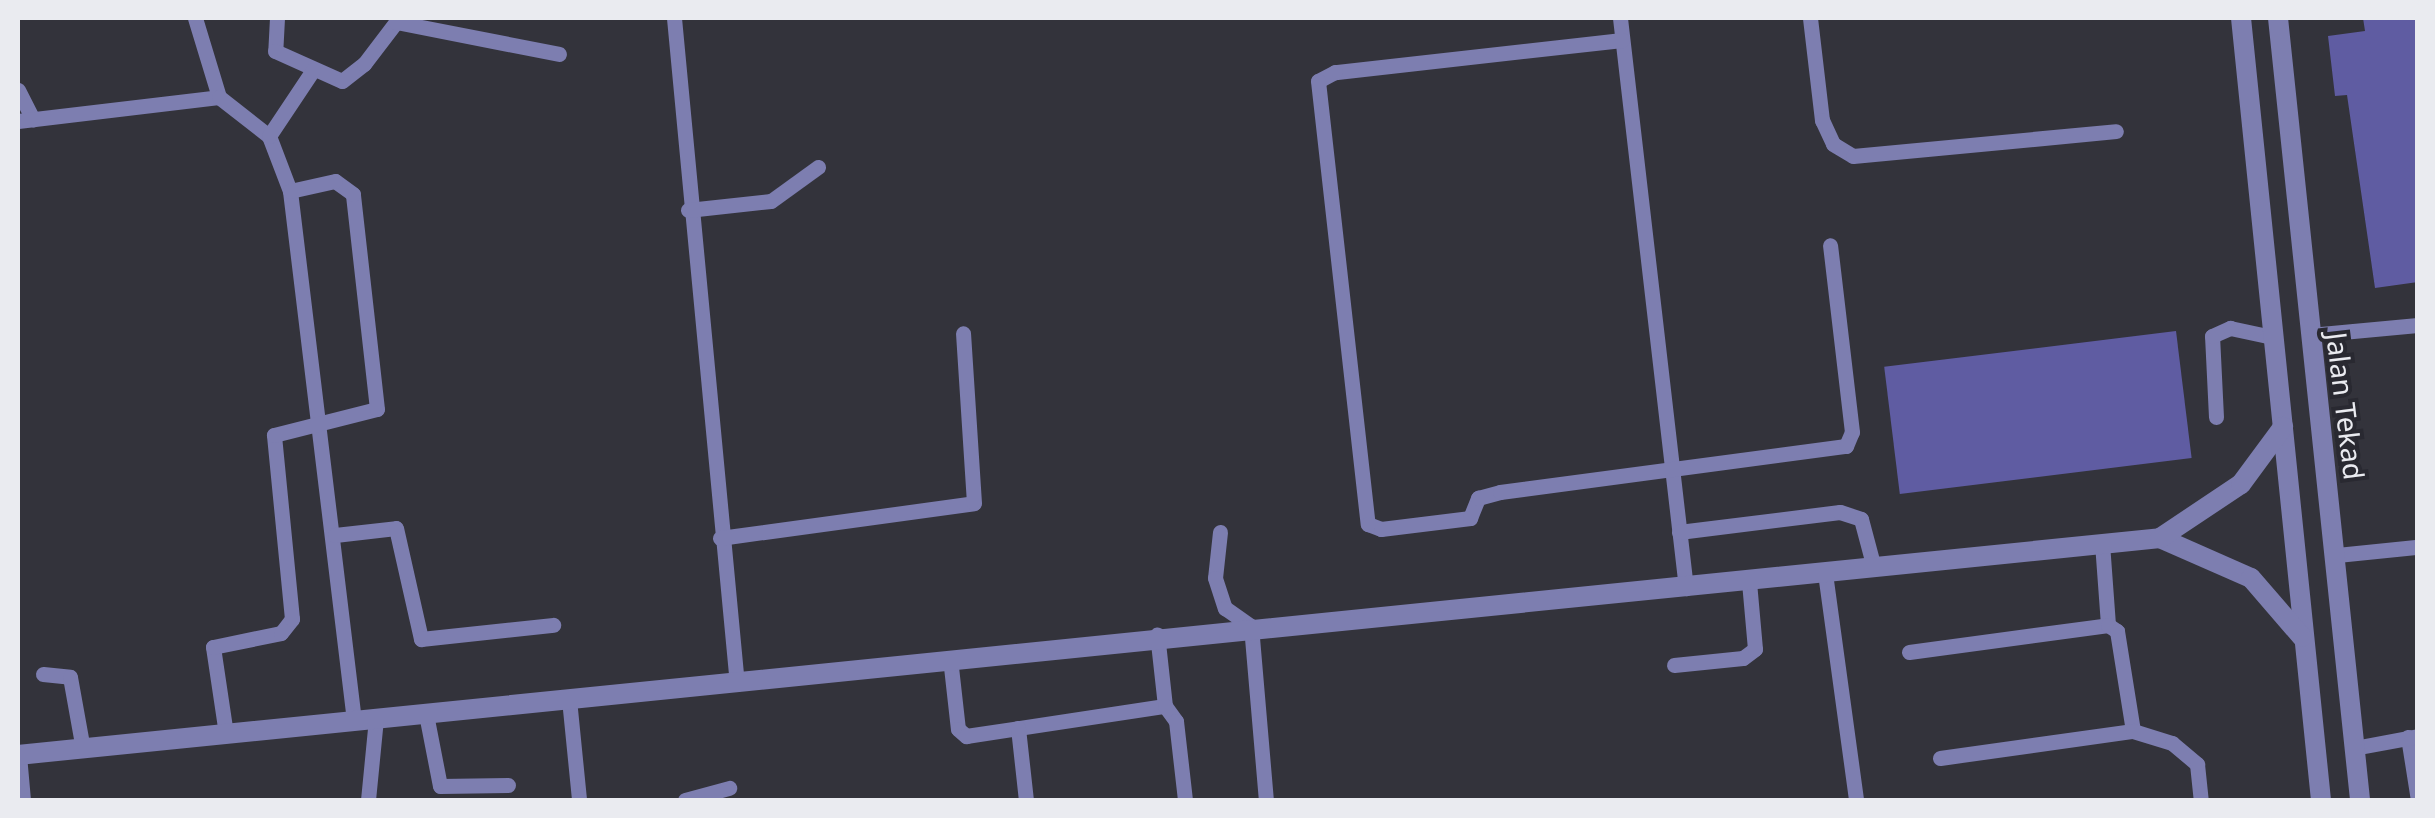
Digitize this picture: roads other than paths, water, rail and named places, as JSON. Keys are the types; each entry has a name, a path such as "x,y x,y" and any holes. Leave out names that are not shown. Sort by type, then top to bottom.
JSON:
{"street":[{"path":"2241,18 2321,800"},
{"name":"Jalan Tekad","path":"2278,18 2360,800"},
{"path":"2160,538 2241,484 2283,427"},
{"path":"18,755 738,684 1156,634 1749,582 2160,538 2252,578 2304,639"}],"lane":[{"path":"196,18 220,98 269,136 290,191 335,535 365,720 368,800"},
{"path":"276,18 275,51 342,80 354,76 397,20 559,54"},
{"path":"674,18 688,210 738,684"},
{"path":"1620,18 1686,588"},
{"path":"1810,18 1822,120 1833,144 1853,156 2116,130"},
{"path":"1622,40 1334,72 1318,80 1314,97 1368,524 1470,518 1478,498 1500,492 1850,440 1830,245"},
{"path":"269,136 312,70"},
{"path":"18,90 25,120 220,98"},
{"path":"688,210 771,201 818,168"},
{"path":"226,734 213,647 281,634 292,619 272,440 377,409 353,194 335,181 290,191"},
{"path":"2310,334 2418,324"},
{"path":"2216,417 2212,336 2230,328 2272,337"},
{"path":"720,538 974,503 963,334"},
{"path":"1680,532 1840,512 1861,519 1874,568"},
{"path":"335,535 396,528 421,640 553,624"},
{"path":"1220,532 1215,578 1225,608 1251,626 1266,800"},
{"path":"2102,543 2108,626"},
{"path":"2337,555 2417,552"},
{"path":"1825,573 1856,800"},
{"path":"1674,664 1742,658 1754,649 1749,582"},
{"path":"1909,652 2108,626 2117,632 2132,731"},
{"path":"1156,634 1165,706 1176,721 1184,800"},
{"path":"950,658 959,734 1165,706"},
{"path":"44,674 70,677 83,748"},
{"path":"568,700 579,800"},
{"path":"426,714 440,786 508,784"},
{"path":"1018,728 1026,800"},
{"path":"1940,758 2132,731 2172,743 2197,764 2202,800"},
{"path":"2354,748 2412,736 2418,800"},
{"path":"18,755 23,800"},
{"path":"685,800 729,788"}]}
